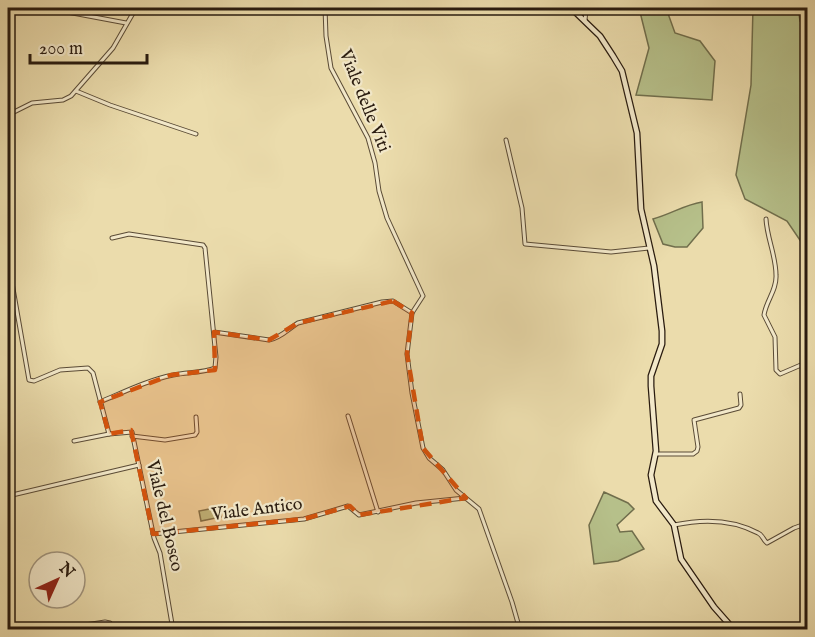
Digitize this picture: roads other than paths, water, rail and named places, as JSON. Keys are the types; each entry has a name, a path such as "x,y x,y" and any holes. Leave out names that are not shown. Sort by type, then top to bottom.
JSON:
{"street":[{"path":"46,8 126,23"},
{"path":"8,115 32,103 63,100 75,91 113,48 136,8"},
{"name":"Viale delle Viti","path":"325,8 327,47 331,68 368,138 387,218 422,292 421,299 412,313 407,354 423,448 429,458 443,470 456,490 479,509 520,630"},
{"path":"571,8 600,36 622,71 637,133 641,209 654,266 662,331 662,344 651,376 656,454 651,475 656,501 674,525 681,559 714,607 729,624 729,630"},
{"path":"585,21 586,8"},
{"path":"75,91 196,134"},
{"path":"506,141 522,208 525,244 611,252 649,248"},
{"path":"766,219 766,233 777,274 774,291 764,315 775,337 776,370 780,374 807,362"},
{"path":"100,402 163,377 215,368 214,332 203,245 129,234 112,238"},
{"path":"8,260 29,380 34,381 60,370 88,368 93,373 109,434"},
{"path":"214,332 269,340 290,331 298,323 382,302 393,301 412,313"},
{"path":"656,454 693,454 698,447 694,420 739,408 740,394"},
{"path":"348,416 378,512"},
{"path":"74,441 129,431 132,432 132,436 165,440 195,435 197,432 196,417"},
{"name":"Viale del Bosco","path":"132,436 153,534 160,553 173,629"},
{"path":"8,496 139,465"},
{"name":"Viale Antico","path":"153,534 304,519 348,506 359,515 416,503 466,498"},
{"path":"674,525 700,521 725,522 759,533 767,543 807,523"},
{"path":"52,630 105,622 110,623 112,630"}]}
